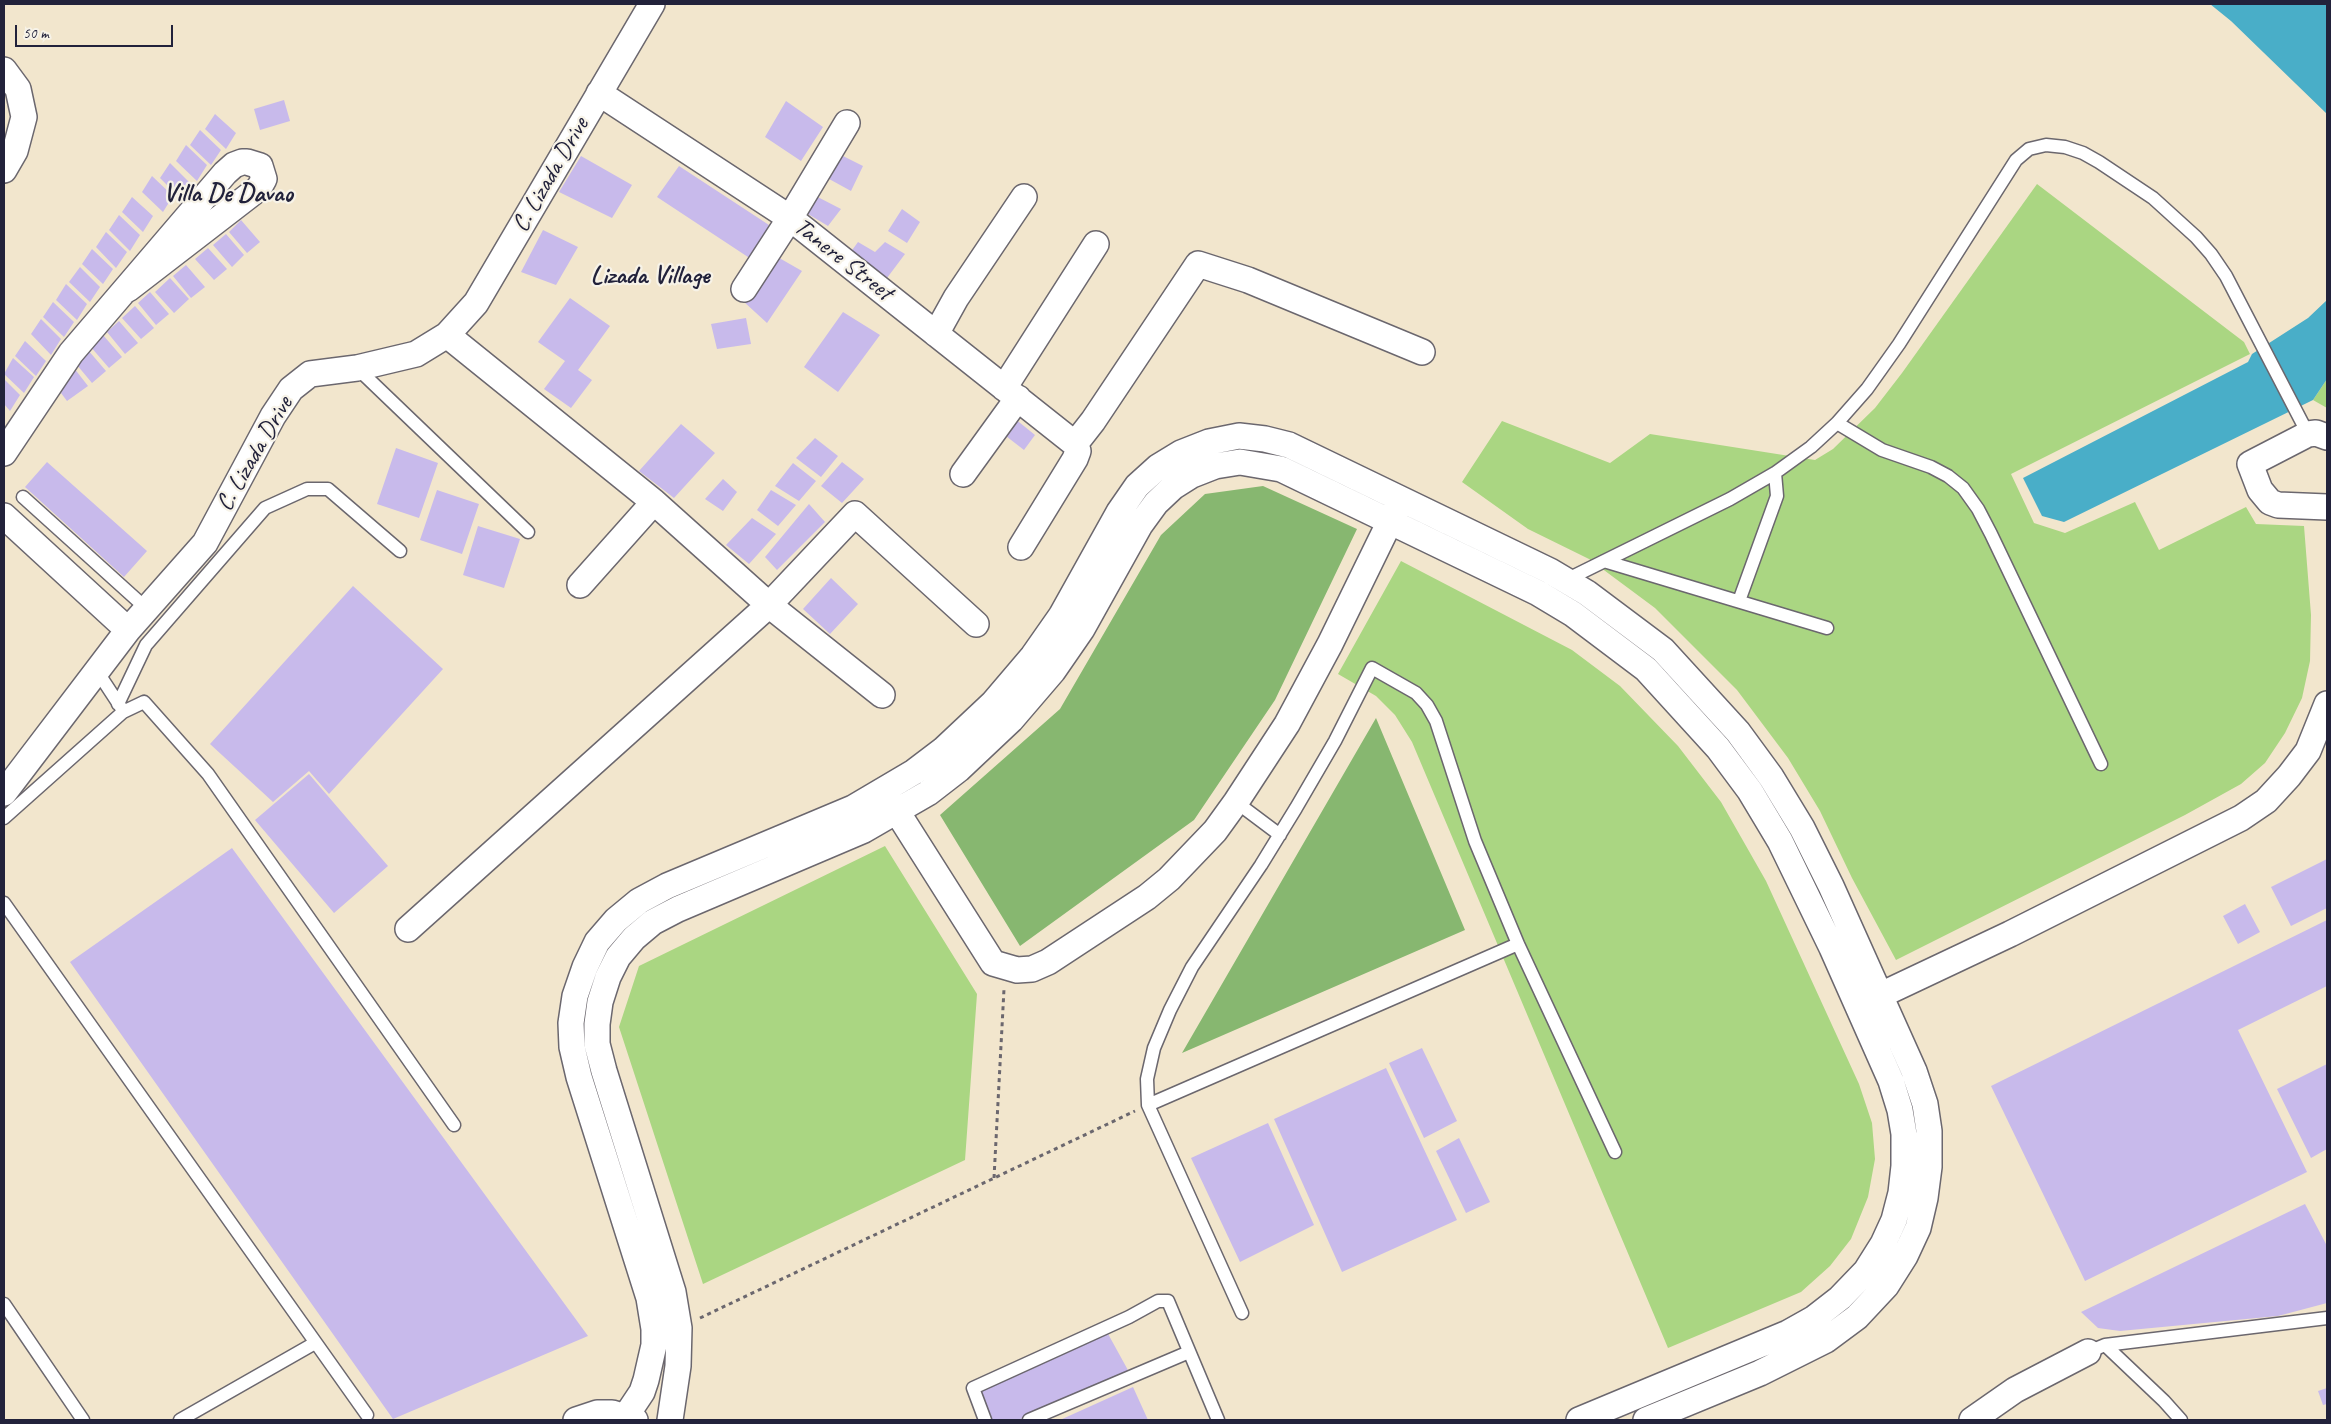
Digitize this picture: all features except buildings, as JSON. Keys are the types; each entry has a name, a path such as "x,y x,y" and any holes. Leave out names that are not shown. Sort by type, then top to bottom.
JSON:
{"street":[{"name":"C. Lizada Drive","path":"4,793 128,630 205,543 273,416 291,389 310,374 357,368 416,354 447,335 476,303 652,4"},
{"path":"4,70 18,90 24,118 15,151 4,170"},
{"name":"Tanere Street","path":"599,93 790,218 1075,444"},
{"path":"744,289 790,218 847,123"},
{"path":"4,453 71,353 92,327 128,289 225,173 234,165 242,162 260,166 264,180 259,188 128,289"},
{"path":"936,334 956,298 1024,197"},
{"path":"963,474 1096,244"},
{"path":"1021,547 1075,459 1078,451 1075,444 1093,421 1198,264 1248,280 1422,352"},
{"path":"447,335 654,502 769,605 882,695"},
{"path":"576,1420 597,1413 631,1418 646,1380 652,1353 654,1329 649,1298 572,1048 571,1023 578,989 585,967 597,942 616,920 639,901 676,882 853,808 884,790 943,750 993,703 1033,656 1061,616 1119,512 1137,486 1158,467 1181,453 1209,442 1239,436 1265,439 1298,449 1566,580 1626,620 1663,650 1738,732 1771,776 1802,828 1914,1072 1925,1104 1929,1131 1929,1167 1925,1198 1918,1228 1905,1256 1886,1286 1862,1311 1826,1340 1760,1373 1646,1420"},
{"path":"2317,436 2250,464 2260,490 2270,502 2288,506 2327,507"},
{"path":"670,1420 678,1366 679,1328 673,1292 604,1071 598,1044 597,1024 600,1002 608,977 618,957 634,938 654,922 678,909 864,830 897,812 959,769 1011,720 1053,672 1082,629 1140,525 1156,503 1173,487 1192,475 1215,466 1240,462 1281,469 1538,593 1573,614 1646,669 1718,748 1750,791 1780,841 1808,897 1891,1081 1900,1110 1904,1134 1904,1166 1901,1193 1894,1220 1883,1244 1866,1271 1840,1298 1813,1319 1788,1333 1579,1420"},
{"path":"884,790 986,954 994,963 1005,968 1017,970 1032,969 1048,962 1146,897 1192,857 1236,802 1291,716 1330,644 1401,498"},
{"path":"580,585 654,502"},
{"path":"408,929 769,605 855,514 976,624"},
{"path":"4,516 128,630"},
{"path":"1858,1006 2010,934 2241,818 2266,801 2299,764 2308,751 2327,704"},
{"path":"809,827 818,850"},
{"path":"1972,1420 2016,1390 2096,1349"}],"lane":[{"path":"1566,580 1730,499 1776,473 1838,423 1867,389 1899,344 2016,160 2029,149 2046,145 2065,147 2083,153 2099,162 2153,198 2196,237 2211,254 2226,276 2296,412 2317,436"},
{"path":"357,368 528,532"},
{"path":"1838,423 1882,450 1932,467 1948,476 1963,488 1978,509 1991,534 2101,764"},
{"path":"1739,601 1775,504 1776,473"},
{"path":"4,818 121,708 146,645 265,508 307,490 328,489 400,551"},
{"path":"23,497 147,609"},
{"path":"1604,561 1827,628"},
{"path":"1242,1313 1148,1105 1148,1072 1154,1048 1170,1010 1192,967 1280,835 1335,742 1372,668 1416,693 1427,705 1436,721 1475,841 1518,944 1614,1152"},
{"path":"97,671 121,708"},
{"path":"121,708 144,702 208,774 454,1125"},
{"path":"1236,802 1280,835"},
{"path":"4,904 367,1415"},
{"path":"1148,1105 1518,944"},
{"path":"985,1420 973,1388 1120,1321 1158,1301 1168,1301 1218,1420"},
{"path":"4,1304 83,1420"},
{"path":"2096,1349 2327,1318"},
{"path":"180,1420 315,1343"},
{"path":"2096,1349 2164,1401 2181,1420"},
{"path":"1029,1420 1189,1352"}],"path":[{"path":"994,1178 1005,968"},
{"path":"679,1328 1148,1105"}],"green space":[{"path":"2037,184 2244,342 2250,354 2011,474 2034,523 2065,533 2135,502 2159,550 2246,507 2256,524 2304,526 2311,615 2310,661 2302,698 2285,733 2265,763 2241,784 2185,815 1896,960 1852,878 1820,811 1788,758 1737,690 1655,608 1589,559 1528,529 1462,482 1502,421 1610,463 1650,434 1815,460 1833,449 1875,408"},
{"path":"2327,379 2327,408 2313,400"},
{"path":"1263,486 1357,529 1275,700 1194,820 1020,946 940,815 1060,709 1161,535 1205,494"},
{"path":"1401,561 1572,650 1620,686 1678,746 1721,802 1766,881 1859,1084 1872,1123 1875,1159 1868,1197 1851,1239 1830,1266 1801,1292 1668,1348 1412,742 1395,715 1376,696 1338,674"},
{"path":"1376,718 1465,930 1182,1053"},
{"path":"885,846 977,994 965,1160 703,1284 619,1027 639,966"}],"water":[{"path":"2210,4 2327,4 2327,114 2231,21"},
{"path":"2327,300 2327,379 2313,400 2064,522 2042,516 2023,478 2248,362 2252,354 2308,318"}],"district":[{"name":"Villa De Davao","path":"228,194"},
{"name":"Lizada Village","path":"650,276"}]}
